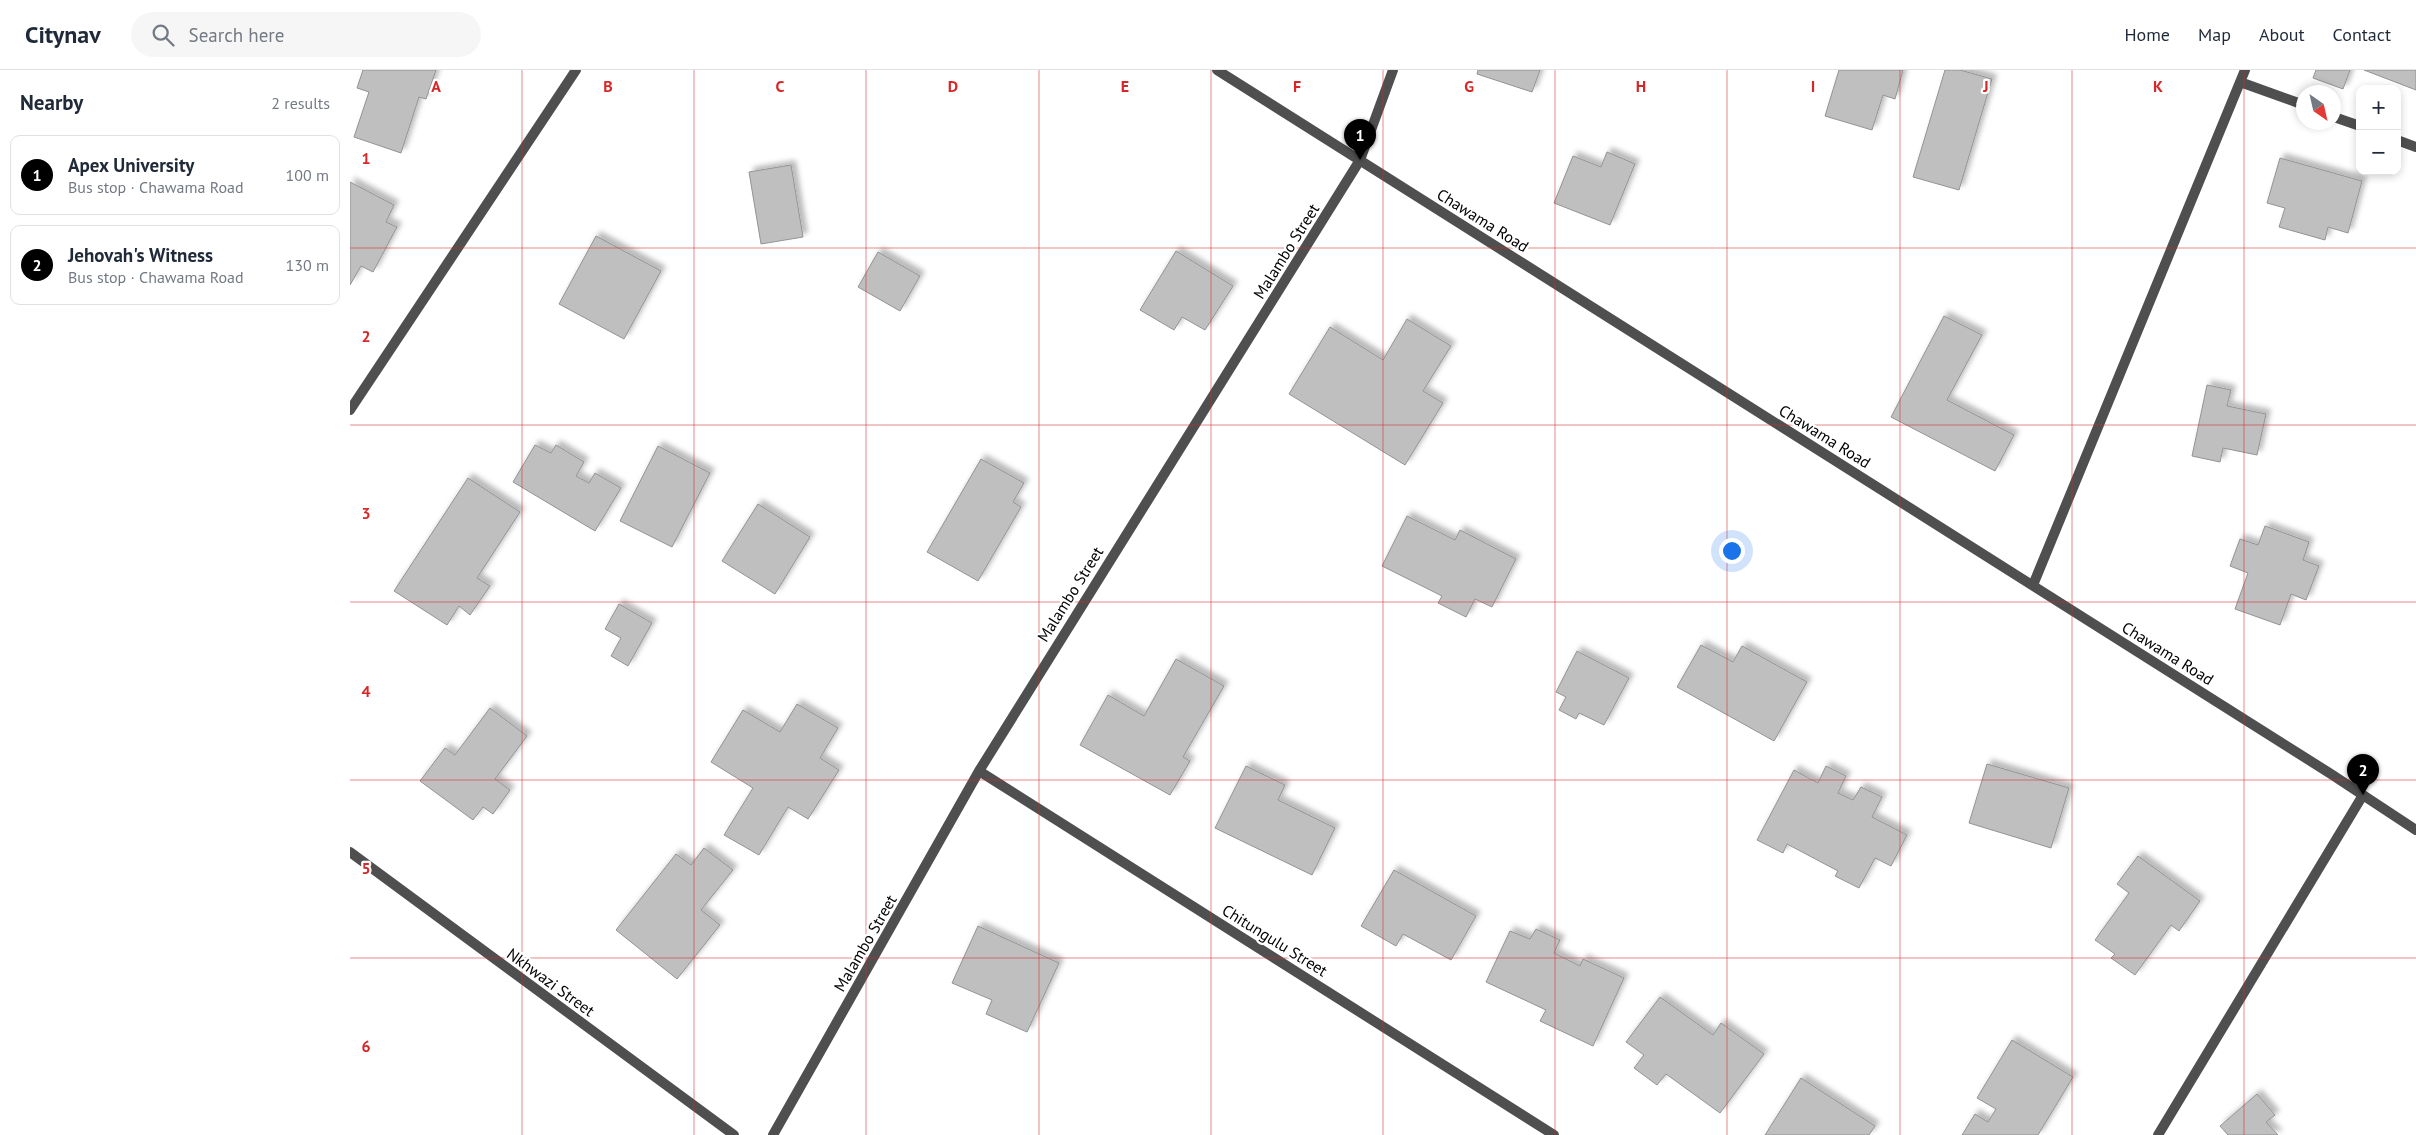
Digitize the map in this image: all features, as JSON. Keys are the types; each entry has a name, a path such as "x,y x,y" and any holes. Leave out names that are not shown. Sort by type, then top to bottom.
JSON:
{"street":[{"path":"350,410 576,70"},
{"name":"Chawama Road","path":"1217,70 2363,794 2416,830"},
{"name":"Malambo Street","path":"773,1135 979,771 1360,160 1393,70"},
{"path":"2033,585 2245,70"},
{"path":"2240,82 2296,103"},
{"path":"2341,119 2356,125"},
{"path":"2401,142 2416,148"},
{"name":"Chitungulu Street","path":"979,771 1554,1135"},
{"path":"2158,1135 2363,794"},
{"name":"Nkhwazi Street","path":"350,852 734,1135"}],"building":[{"path":"363,70 436,70 426,99 419,97 401,153 354,137 369,92 357,88"},
{"path":"1478,70 1540,70 1532,92 1477,74"},
{"path":"1839,70 1903,70 1895,99 1883,95 1872,130 1825,116"},
{"path":"1945,70 1960,70 1992,79 1959,190 1913,177"},
{"path":"2316,70 2350,70 2343,89 2341,85 2332,85 2313,78"},
{"path":"2364,70 2416,70 2416,90"},
{"path":"1607,152 1635,164 1610,225 1554,203 1573,156 1601,167"},
{"path":"2280,158 2362,181 2348,233 2328,227 2325,240 2279,227 2285,208 2267,203"},
{"path":"791,165 803,237 761,244 749,172"},
{"path":"350,182 394,205 386,222 397,227 373,272 361,266 350,285"},
{"path":"596,236 661,271 624,339 559,304"},
{"path":"1176,251 1233,286 1205,330 1182,317 1174,330 1140,310"},
{"path":"878,252 920,276 900,311 858,287"},
{"path":"1944,316 1982,335 1947,400 2014,435 1995,471 1891,417"},
{"path":"1407,319 1451,346 1423,391 1443,403 1405,465 1289,394 1330,327 1383,360"},
{"path":"2207,385 2231,390 2227,406 2266,414 2257,455 2223,448 2220,462 2192,456"},
{"path":"535,445 551,453 556,445 584,462 576,476 589,483 595,473 621,488 595,531 513,482"},
{"path":"658,446 710,473 672,547 620,521"},
{"path":"981,459 1024,483 1013,502 1021,507 978,581 927,552"},
{"path":"468,478 520,512 477,578 490,586 470,615 459,606 447,625 394,591"},
{"path":"758,504 810,537 775,594 722,561"},
{"path":"1407,516 1455,540 1460,530 1516,559 1492,607 1475,599 1466,617 1438,603 1442,596 1382,566"},
{"path":"2265,526 2309,542 2303,560 2319,566 2306,600 2291,594 2280,625 2235,609 2248,573 2230,566 2240,539 2258,545"},
{"path":"619,604 652,623 628,666 611,656 621,638 605,629"},
{"path":"1701,645 1733,662 1742,646 1807,682 1774,741 1677,687"},
{"path":"1577,651 1629,678 1604,725 1579,713 1576,719 1559,710 1566,697 1556,692"},
{"path":"1176,659 1224,686 1183,757 1190,761 1170,795 1080,745 1108,695 1144,716"},
{"path":"797,704 838,728 820,758 839,770 808,819 788,807 759,855 724,835 753,788 711,762 743,710 780,732"},
{"path":"490,708 527,736 495,779 510,790 493,814 483,807 473,820 420,781 445,748 455,755"},
{"path":"1987,764 2069,788 2051,848 1969,823"},
{"path":"1246,766 1285,785 1278,800 1335,828 1312,875 1215,828"},
{"path":"1826,766 1846,776 1838,793 1853,800 1861,787 1882,797 1872,817 1907,835 1891,866 1875,858 1859,888 1835,876 1838,871 1787,844 1783,853 1757,840 1794,770 1818,783"},
{"path":"704,848 733,870 701,910 720,925 677,979 616,930 676,854 691,865"},
{"path":"2138,856 2200,901 2179,931 2171,925 2135,975 2111,958 2115,954 2095,940 2129,893 2117,884"},
{"path":"1394,870 1476,916 1451,960 1403,934 1396,946 1361,926"},
{"path":"978,926 1059,963 1027,1032 986,1014 992,1000 952,983"},
{"path":"1536,929 1560,940 1554,953 1580,966 1583,959 1624,978 1593,1046 1540,1021 1546,1010 1486,982 1510,931 1530,939"},
{"path":"1660,997 1713,1035 1721,1023 1764,1054 1720,1113 1666,1074 1657,1085 1634,1068 1644,1055 1626,1042"},
{"path":"2012,1040 2073,1077 2038,1135 1962,1135 1975,1114 1988,1122 1996,1109 1977,1098"},
{"path":"1801,1078 1875,1126 1869,1135 1765,1135"},
{"path":"2257,1094 2275,1115 2266,1122 2278,1135 2228,1135 2220,1126"}],"place":[{"name":"Apex University","path":"1360,160"},
{"name":"Jehovah's Witness","path":"2363,795"}]}
